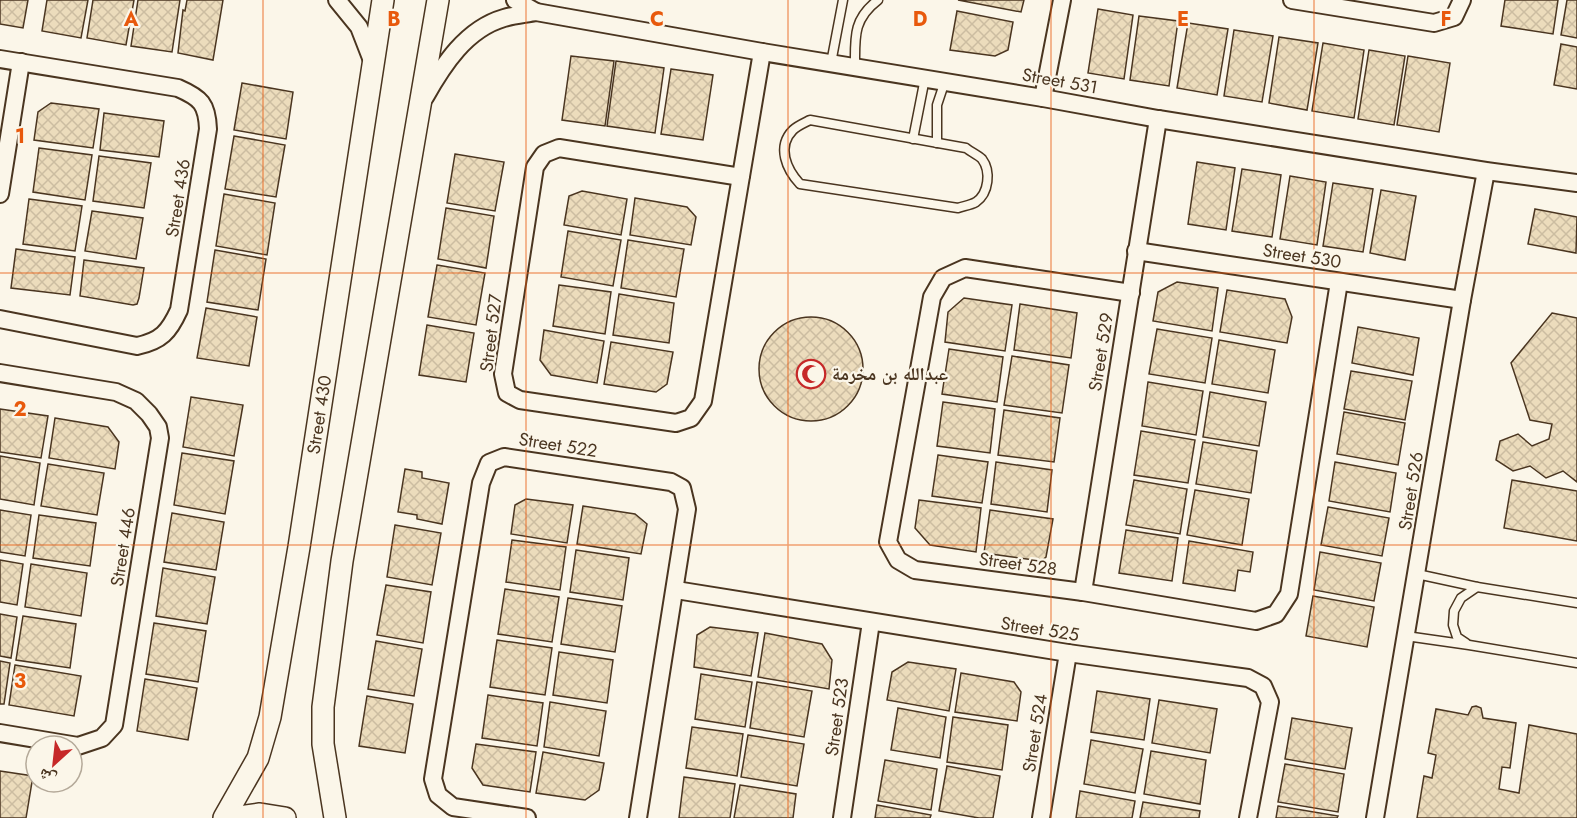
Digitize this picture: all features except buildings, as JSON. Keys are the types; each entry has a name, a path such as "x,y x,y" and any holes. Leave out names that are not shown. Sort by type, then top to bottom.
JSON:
{"street":[{"path":"338,0 358,27 373,63"},
{"name":"Street 430","path":"224,818 258,758 270,717 299,547 383,0"},
{"path":"335,818 323,744 324,707 342,561 438,0"},
{"name":"Street 531","path":"515,0 536,12 762,52 945,81 1158,119 1486,171 1577,183"},
{"path":"1043,98 1062,0"},
{"path":"1292,0 1434,23 1454,17 1461,0"},
{"name":"Street 531","path":"421,105 446,61 480,29 503,18 536,12"},
{"name":"Street 527","path":"741,177 559,148 544,154 535,167 503,374 507,393 520,400 676,423 691,418 704,401 762,52"},
{"name":"Street 436","path":"0,59 178,88 202,101 208,115 208,129 179,310 173,323 162,336 152,343 137,346 0,319"},
{"path":"0,194 21,62"},
{"name":"Street 529","path":"1083,592 1158,119"},
{"name":"Street 526","path":"1376,818 1462,300 1486,171"},
{"name":"Street 530","path":"1136,251 1462,300"},
{"name":"Street 528","path":"1131,293 965,268 943,278 932,297 888,542 898,560 915,570 1083,592 1256,621 1276,614 1290,594 1339,282"},
{"name":"Street 446","path":"0,374 116,392 136,401 149,414 158,427 160,438 114,725 102,738 78,746 0,733"},
{"name":"Street 522","path":"527,818 453,807 438,795 433,778 481,483 489,464 504,457 671,482 682,488 687,509 676,590 638,818"},
{"name":"Street 525","path":"676,590 1068,654 1248,678 1263,686 1270,702 1248,818"},
{"name":"Street 523","path":"842,818 871,622"},
{"name":"Street 524","path":"1041,818 1068,654"},
{"path":"232,818 260,814 285,818"}],"lane":[{"path":"831,63 843,0"},
{"path":"855,66 855,38 860,20 866,9 878,0"},
{"path":"913,139 925,78"},
{"path":"937,143 937,105 945,81"},
{"path":"810,120 937,143 966,148 980,157 985,164 988,179 982,196 975,202 958,208 800,184 789,171 784,155 788,138 793,130 810,120"},
{"path":"1417,574 1477,587 1577,603"},
{"path":"1469,645 1457,637 1453,626 1454,611 1461,598 1477,587"},
{"path":"1406,636 1577,663"}],"place":[{"name":"عبدالله بن مخرمة","path":"811,374"}]}
